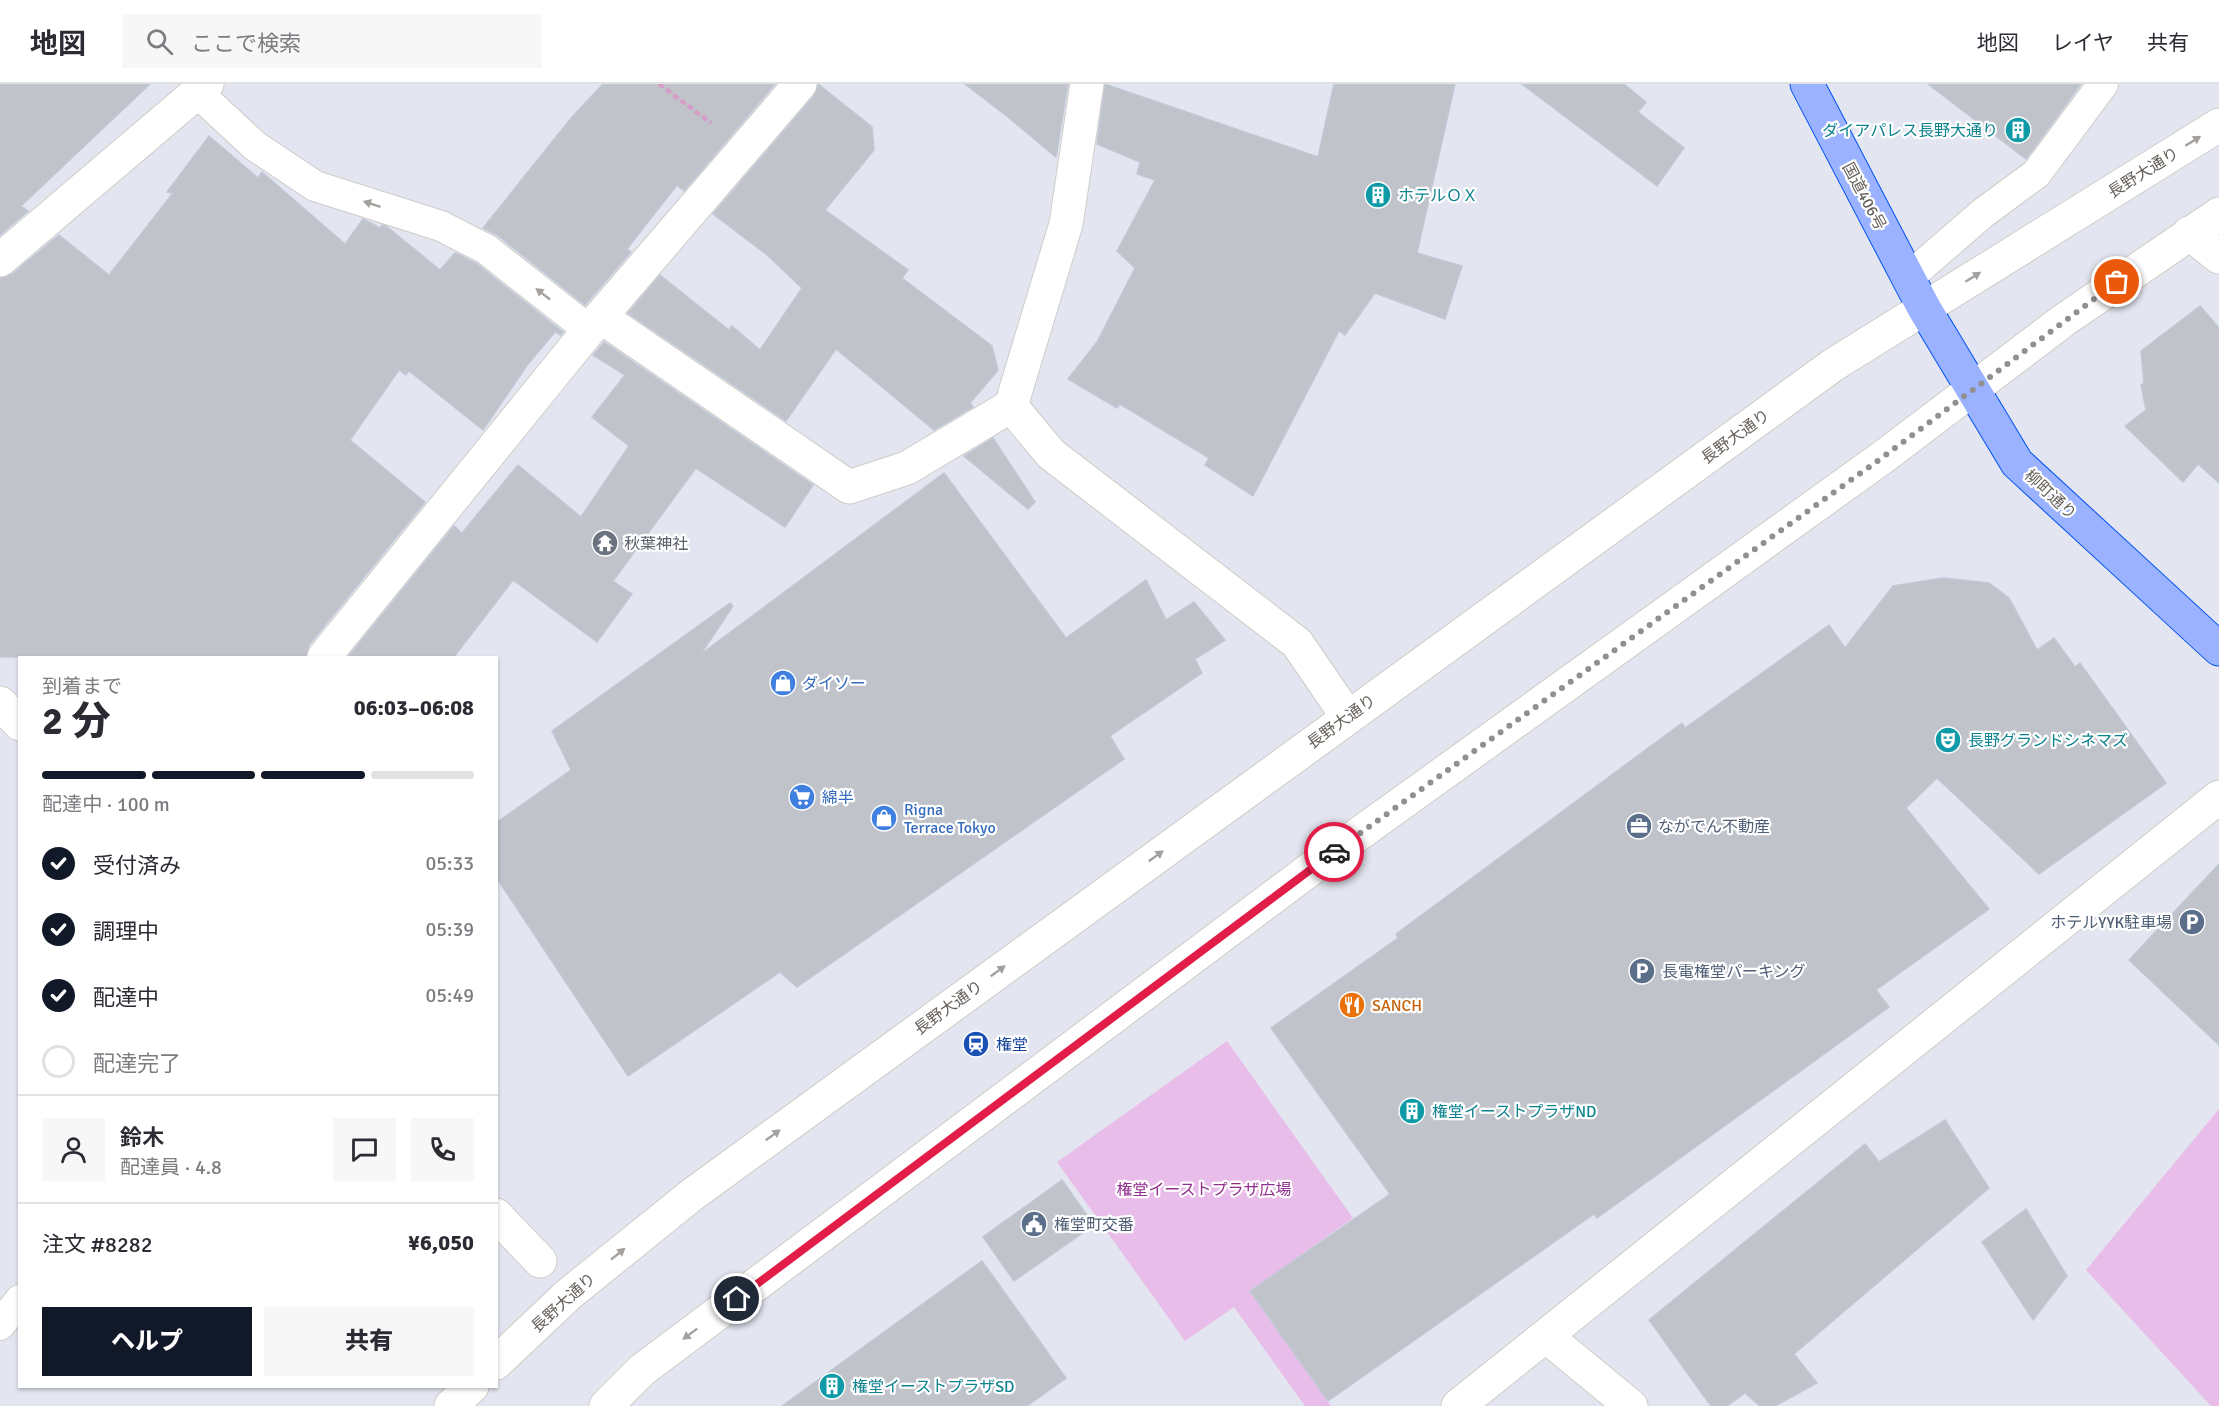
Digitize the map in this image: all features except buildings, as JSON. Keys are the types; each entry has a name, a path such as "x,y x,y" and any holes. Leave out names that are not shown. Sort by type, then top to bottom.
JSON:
{"highway":[{"name":"国道406号","path":"1807,84 1924,308"},
{"name":"柳町通り","path":"1924,308 2017,463 2219,649"}],"street":[{"path":"325,656 595,324 800,84"},
{"path":"595,324 849,486 907,468 1011,406 1066,224 1087,84"},
{"path":"0,260 202,89"},
{"name":"長野大通り","path":"498,1361 569,1294 693,1194 1347,716 1833,365 2219,125"},
{"path":"606,1406 642,1370 1324,859 1972,391 2064,320 2219,214"},
{"path":"2189,233 2219,258"},
{"path":"1011,406 1051,454 1297,643 1347,716"},
{"path":"0,704 18,722"},
{"path":"1458,1406 2219,797"},
{"path":"505,1224 540,1261"},
{"path":"1547,1337 1631,1406"},
{"path":"451,1406 470,1388"}],"lane":[{"path":"1908,278 1983,213 2036,174 2103,84"},
{"path":"202,89 255,146 315,186 441,226 486,249 595,324"},
{"path":"0,1325 18,1302"}],"path":[{"path":"659,84 746,149"}],"green space":[{"name":"権堂イーストプラザ広場","path":"1227,1041 1353,1218 1250,1291 1331,1406 1305,1406 1234,1307 1185,1341 1057,1162"},
{"path":"2219,1109 2219,1406 2211,1406 2086,1270"}],"way so far":[{"path":"1334,852 1883,457 2117,282"}],"place":[{"name":"ダイアパレス長野大通り","path":"2018,130"},
{"name":"ホテルＯＸ","path":"1378,195"},
{"name":"秋葉神社","path":"605,543"},
{"name":"ダイソー","path":"783,683"},
{"name":"長野グランドシネマズ","path":"1948,740"},
{"name":"綿半","path":"802,797"},
{"name":"Rigna Terrace Tokyo","path":"884,818"},
{"name":"ながでん不動産","path":"1639,826"},
{"name":"ホテルYYK駐車場","path":"2192,922"},
{"name":"長電権堂パーキング","path":"1642,971"},
{"name":"SANCH","path":"1352,1005"},
{"name":"権堂","path":"976,1044"},
{"name":"権堂イーストプラザND","path":"1412,1111"},
{"name":"権堂町交番","path":"1034,1224"},
{"name":"権堂イーストプラザSD","path":"832,1386"}],"route":[{"path":"737,1299 1334,852"}]}
